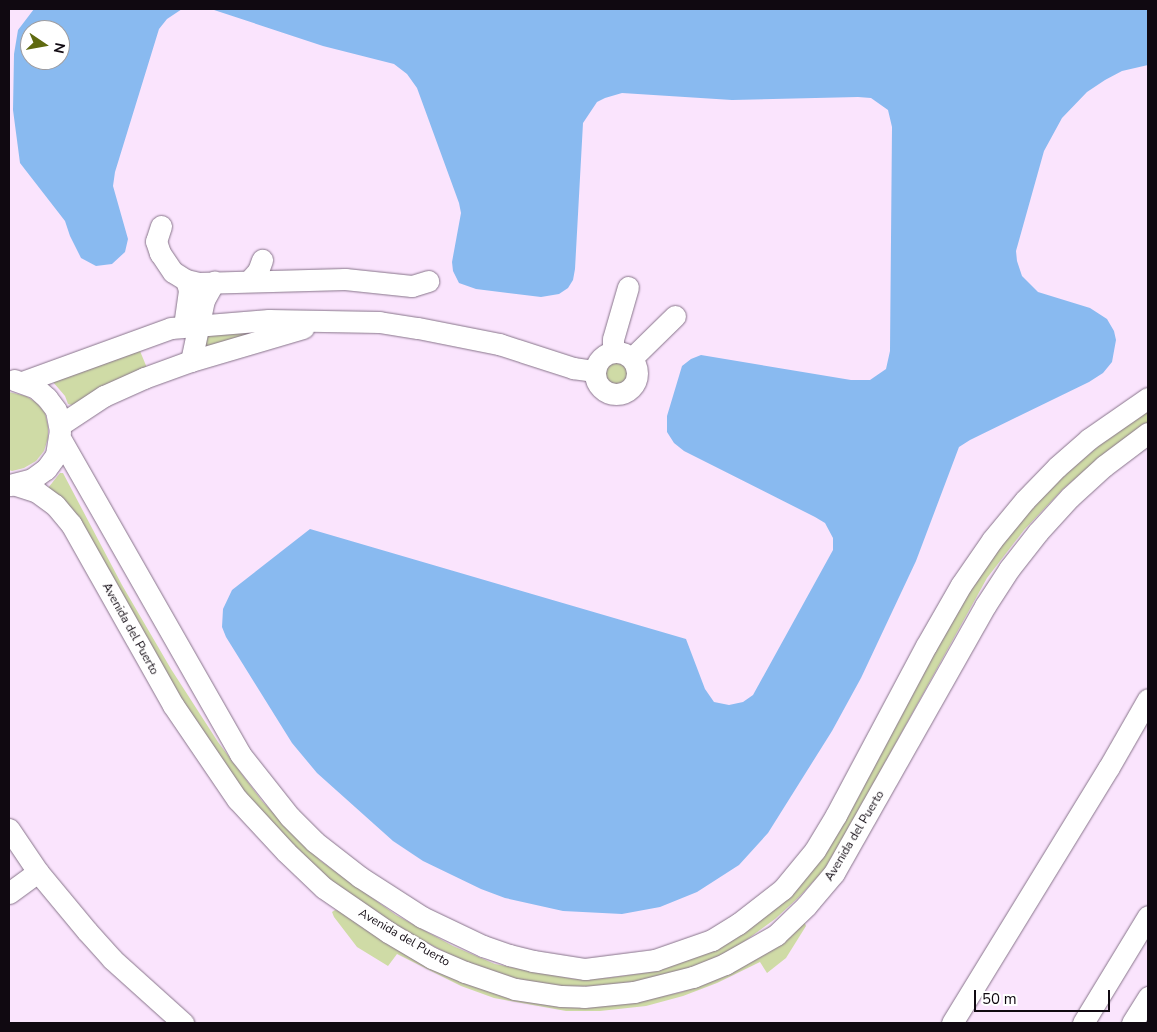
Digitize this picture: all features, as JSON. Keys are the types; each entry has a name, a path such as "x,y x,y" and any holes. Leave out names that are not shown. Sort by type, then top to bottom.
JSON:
{"street":[{"path":"161,226 156,241 160,253 173,272 186,280 214,282 345,279 412,286 428,281"},
{"path":"249,280 258,271 262,260"},
{"path":"186,280 189,290 191,361"},
{"path":"191,325 214,282"},
{"path":"628,287 613,338 622,355 637,370 637,377 630,390 624,393 609,394 598,385 595,371 601,358 622,355 675,316"},
{"path":"14,380 148,336 191,325 269,320 379,322 439,331 499,344 573,368 595,371"},
{"path":"12,485 32,479 46,469 56,455 60,432 104,396 128,384 191,361 287,332 337,321"},
{"path":"14,380 36,388 56,410 60,432 240,754 290,817 315,842 360,877 422,917 483,946 509,955 541,963 585,969 655,960 712,940 738,924 783,889 810,857 836,816 961,584 992,540 1025,500 1056,467 1089,439 1148,398"},
{"name":"Avenida del Puerto","path":"12,485 36,492 55,505 67,518 173,705 238,799 286,852 324,888 388,932 432,958 464,972 515,989 560,996 584,997 634,992 665,985 725,964 776,935 810,901 834,874 984,606 1009,569 1038,532 1070,497 1104,466 1148,432"},
{"path":"952,1023 1110,767 1148,700"},
{"path":"9,829 38,872 112,959 183,1023"},
{"path":"9,893 38,872"},
{"path":"1083,1023 1148,916"},
{"path":"1132,1023 1148,997"}],"green space":[{"path":"278,325 200,349 202,334"},
{"path":"140,351 147,368 72,405 68,404 65,396 53,382"},
{"path":"616,361 625,364 628,373 625,382 616,385 607,382 604,373 607,364"},
{"path":"9,392 26,396 37,403 45,413 48,426 48,438 44,451 36,461 24,468 12,471 9,470"},
{"path":"1148,410 1148,423 1110,449 1063,489 1024,530 987,578 850,826 824,870 799,897 775,919 737,947 706,962 653,980 575,988 535,983 493,974 450,955 392,924 316,870 254,807 210,747 48,488 60,473 63,473 122,585 171,669 218,742 262,801 321,861 396,915 453,946 495,964 575,979 606,978 650,972 701,955 733,939 842,822 949,626 979,575 1016,526 1054,484 1102,443"},
{"path":"335,910 340,911 464,980 644,1000 682,992 713,979 804,921 806,926 786,958 767,973 760,962 717,983 683,996 646,1006 600,1011 566,1011 494,998 461,986 397,954 388,966 357,947 334,917 332,912"}],"water":[{"path":"34,9 182,9 167,19 159,29 115,172 113,186 128,239 125,252 112,264 96,266 81,258 65,221 20,163 13,110 14,54 20,27 20,70 70,70 70,20 26,20"},
{"path":"211,9 1148,9 1148,65 1122,71 1105,80 1087,92 1062,118 1044,151 1016,251 1022,276 1038,292 1090,308 1107,319 1114,331 1116,340 1112,362 1103,373 1089,382 959,447 916,561 861,678 832,731 768,833 739,865 697,892 660,907 622,914 563,911 505,898 481,889 423,861 393,841 317,773 292,743 226,637 222,627 223,609 232,590 310,529 686,639 705,689 714,702 729,705 743,702 753,695 833,550 833,538 825,523 815,517 684,451 674,443 667,432 667,416 682,366 691,359 701,355 851,380 870,380 886,369 890,351 892,127 888,110 871,98 858,97 732,100 622,93 605,98 597,102 583,123 575,269 573,280 568,288 559,294 541,297 476,289 459,283 453,271 452,262 461,213 459,203 417,88 407,74 394,64 323,46"}]}
